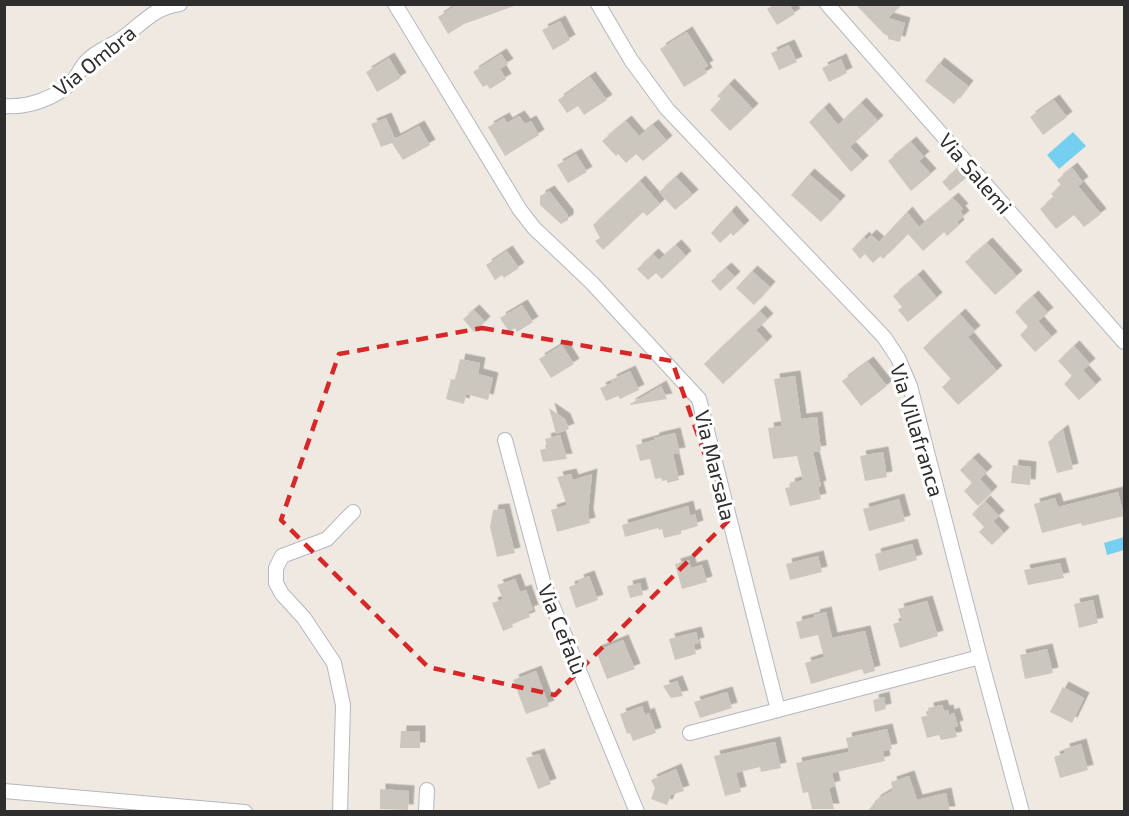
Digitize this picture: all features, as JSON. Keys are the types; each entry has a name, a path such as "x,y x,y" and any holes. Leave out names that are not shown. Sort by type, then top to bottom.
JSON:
{"street":[{"name":"Via Ombra","path":"4,106 28,104 60,90 73,81 86,61 100,50 120,40 144,19 160,9 180,4"},
{"name":"Via Marsala","path":"395,4 520,210 534,228 591,282 699,399 778,710"},
{"name":"Via Villafranca","path":"598,4 631,60 667,109 884,337 898,358 910,386 1022,812"},
{"name":"Via Salemi","path":"826,4 1125,342"},
{"name":"Via Cefalù","path":"505,440 544,585 637,812"},
{"path":"340,812 343,705 334,663 304,618 282,594 276,583 276,568 282,556 327,539 353,513"},
{"path":"690,733 980,657"},
{"path":"426,812 428,790"},
{"path":"4,791 245,812"}],"highlighted area":[{"path":"482,328 672,361 728,521 555,695 428,667 281,520 339,354"}],"water":[{"path":"1073,132 1086,146 1059,169 1047,155"},
{"path":"1124,537 1124,550 1107,555 1104,543"}],"building":[{"path":"458,4 514,4 514,6 464,24 448,34 438,17"},
{"path":"775,4 789,4 795,14 777,25 767,9"},
{"path":"855,4 902,4 888,18 905,23 900,42 888,39 888,36"},
{"path":"560,21 570,40 553,50 542,30"},
{"path":"687,32 708,66 704,68 707,73 684,87 660,49"},
{"path":"789,45 797,62 779,70 771,53"},
{"path":"501,54 508,64 500,69 506,79 490,89 487,85 483,87 473,72"},
{"path":"389,58 401,78 377,92 366,72"},
{"path":"841,59 847,73 829,82 822,68"},
{"path":"939,63 968,86 954,104 925,81"},
{"path":"590,77 607,100 584,115 578,106 567,113 558,100"},
{"path":"729,84 753,109 730,131 710,110 721,99 717,96"},
{"path":"1054,100 1067,117 1043,135 1030,117"},
{"path":"861,103 878,121 850,147 863,161 851,172 809,122 824,108 838,125"},
{"path":"519,116 525,124 531,121 539,135 505,156 488,127 504,118 507,123"},
{"path":"386,118 395,139 419,126 430,145 403,160 392,143 381,147 371,124"},
{"path":"626,121 639,136 653,125 667,141 643,161 636,154 626,163 602,141"},
{"path":"911,142 924,157 919,161 931,174 911,191 888,161"},
{"path":"576,154 587,172 568,183 557,165"},
{"path":"1072,168 1083,182 1078,186 1101,214 1084,227 1074,215 1056,229 1040,209 1054,197 1051,194 1061,185 1057,180"},
{"path":"957,169 965,179 950,191 942,182"},
{"path":"809,174 840,201 821,222 791,195"},
{"path":"676,177 693,195 675,210 659,192"},
{"path":"640,181 660,204 647,216 643,212 603,250 595,241 600,238 593,225"},
{"path":"549,191 568,215 568,220 561,224 540,205 540,196"},
{"path":"953,198 963,209 960,211 964,216 957,222 959,225 947,236 944,232 923,251 908,234 883,259 880,256 873,263 865,254 860,259 852,249 864,237 866,240 871,235 879,242 907,212 919,227"},
{"path":"731,211 744,226 733,236 731,233 720,243 711,233"},
{"path":"987,243 1017,276 995,295 965,262"},
{"path":"676,245 686,256 662,279 656,273 648,280 637,269 653,254 659,260"},
{"path":"507,251 519,268 504,278 502,275 495,280 486,265"},
{"path":"726,268 735,277 720,291 711,281"},
{"path":"752,271 770,287 754,305 736,288"},
{"path":"918,275 937,298 908,322 898,310 902,307 893,296"},
{"path":"1033,296 1048,313 1038,321 1052,337 1035,352 1020,335 1028,327 1015,312"},
{"path":"522,305 533,322 517,332 515,328 509,332 500,318"},
{"path":"474,310 485,322 474,332 463,319"},
{"path":"760,311 768,319 756,330 767,342 723,384 704,364"},
{"path":"960,314 975,331 968,337 997,371 958,405 942,387 951,379 923,348"},
{"path":"562,345 574,364 551,378 539,359"},
{"path":"1074,346 1090,364 1083,370 1096,385 1079,400 1064,384 1072,376 1058,361"},
{"path":"460,359 480,363 478,374 493,378 488,400 466,394 464,404 446,399 451,379 455,380"},
{"path":"868,362 887,386 861,406 842,381"},
{"path":"630,371 639,390 620,399 618,396 606,401 600,388"},
{"path":"795,376 801,419 817,417 821,451 813,452 821,486 818,487 821,499 790,506 785,488 790,487 789,484 803,480 797,456 773,459 768,428 782,426 774,379"},
{"path":"661,386 667,399 630,405 630,404"},
{"path":"549,408 565,419 569,429 556,434"},
{"path":"1063,430 1073,469 1057,473 1048,442"},
{"path":"675,433 680,453 673,454 679,480 667,483 667,480 662,481 661,478 655,479 650,459 640,461 636,445"},
{"path":"560,435 567,459 543,462 540,450 548,448 545,439"},
{"path":"883,452 887,477 865,481 860,456"},
{"path":"973,458 987,472 980,479 992,492 978,506 964,491 972,483 960,470"},
{"path":"1013,465 1031,467 1030,485 1011,483"},
{"path":"571,474 573,480 592,474 588,514 590,523 557,532 551,510 567,505 557,477"},
{"path":"1118,492 1124,516 1082,526 1081,523 1042,533 1034,504 1055,498 1058,507"},
{"path":"899,499 905,521 869,531 863,509"},
{"path":"985,501 999,516 993,521 1004,533 992,545 979,532 984,527 972,514"},
{"path":"688,506 690,516 695,514 698,526 681,531 681,534 664,538 662,529 658,528 625,537 622,525"},
{"path":"504,509 515,553 497,557 490,527 493,510"},
{"path":"912,544 917,560 879,571 875,554"},
{"path":"818,556 822,572 790,580 786,564"},
{"path":"689,560 691,568 702,565 707,582 682,589 675,564"},
{"path":"1060,563 1064,578 1028,585 1024,570"},
{"path":"589,576 598,600 576,608 569,587"},
{"path":"515,579 520,592 526,590 533,610 528,612 530,617 512,624 513,627 503,631 492,603 503,599 497,585"},
{"path":"640,583 643,595 630,598 627,586"},
{"path":"1093,600 1098,623 1079,628 1074,604"},
{"path":"927,601 938,636 900,648 893,624 902,621 898,609"},
{"path":"826,612 832,638 865,631 875,671 864,674 862,669 811,684 805,663 824,657 818,635 800,639 796,622"},
{"path":"696,632 699,643 694,644 696,654 675,660 669,639"},
{"path":"623,640 635,669 607,679 596,651"},
{"path":"1047,649 1053,673 1025,679 1020,655"},
{"path":"536,671 549,706 526,714 513,680"},
{"path":"677,681 683,696 671,698 663,686"},
{"path":"1063,687 1084,698 1072,723 1050,712"},
{"path":"727,692 732,708 700,718 694,702"},
{"path":"884,697 886,709 875,712 873,700"},
{"path":"942,705 944,711 948,710 949,715 954,713 958,726 954,727 957,737 941,740 939,735 927,738 921,717 929,715 928,708"},
{"path":"642,706 645,715 649,713 656,733 633,741 630,733 627,734 620,714"},
{"path":"887,729 892,749 883,751 885,761 832,773 835,786 829,788 834,809 812,809 808,792 803,793 796,763 849,752 846,738"},
{"path":"401,731 420,731 420,748 400,748"},
{"path":"775,742 781,768 761,772 760,767 736,773 741,792 725,796 714,756"},
{"path":"1081,744 1088,770 1060,778 1054,757 1065,753 1064,749"},
{"path":"539,754 551,784 538,789 526,758"},
{"path":"676,769 684,791 671,795 667,805 651,799 655,788 651,780"},
{"path":"909,776 917,800 946,793 950,812 869,810 876,800 893,790 891,782"},
{"path":"380,789 409,791 408,810 380,809"}]}
